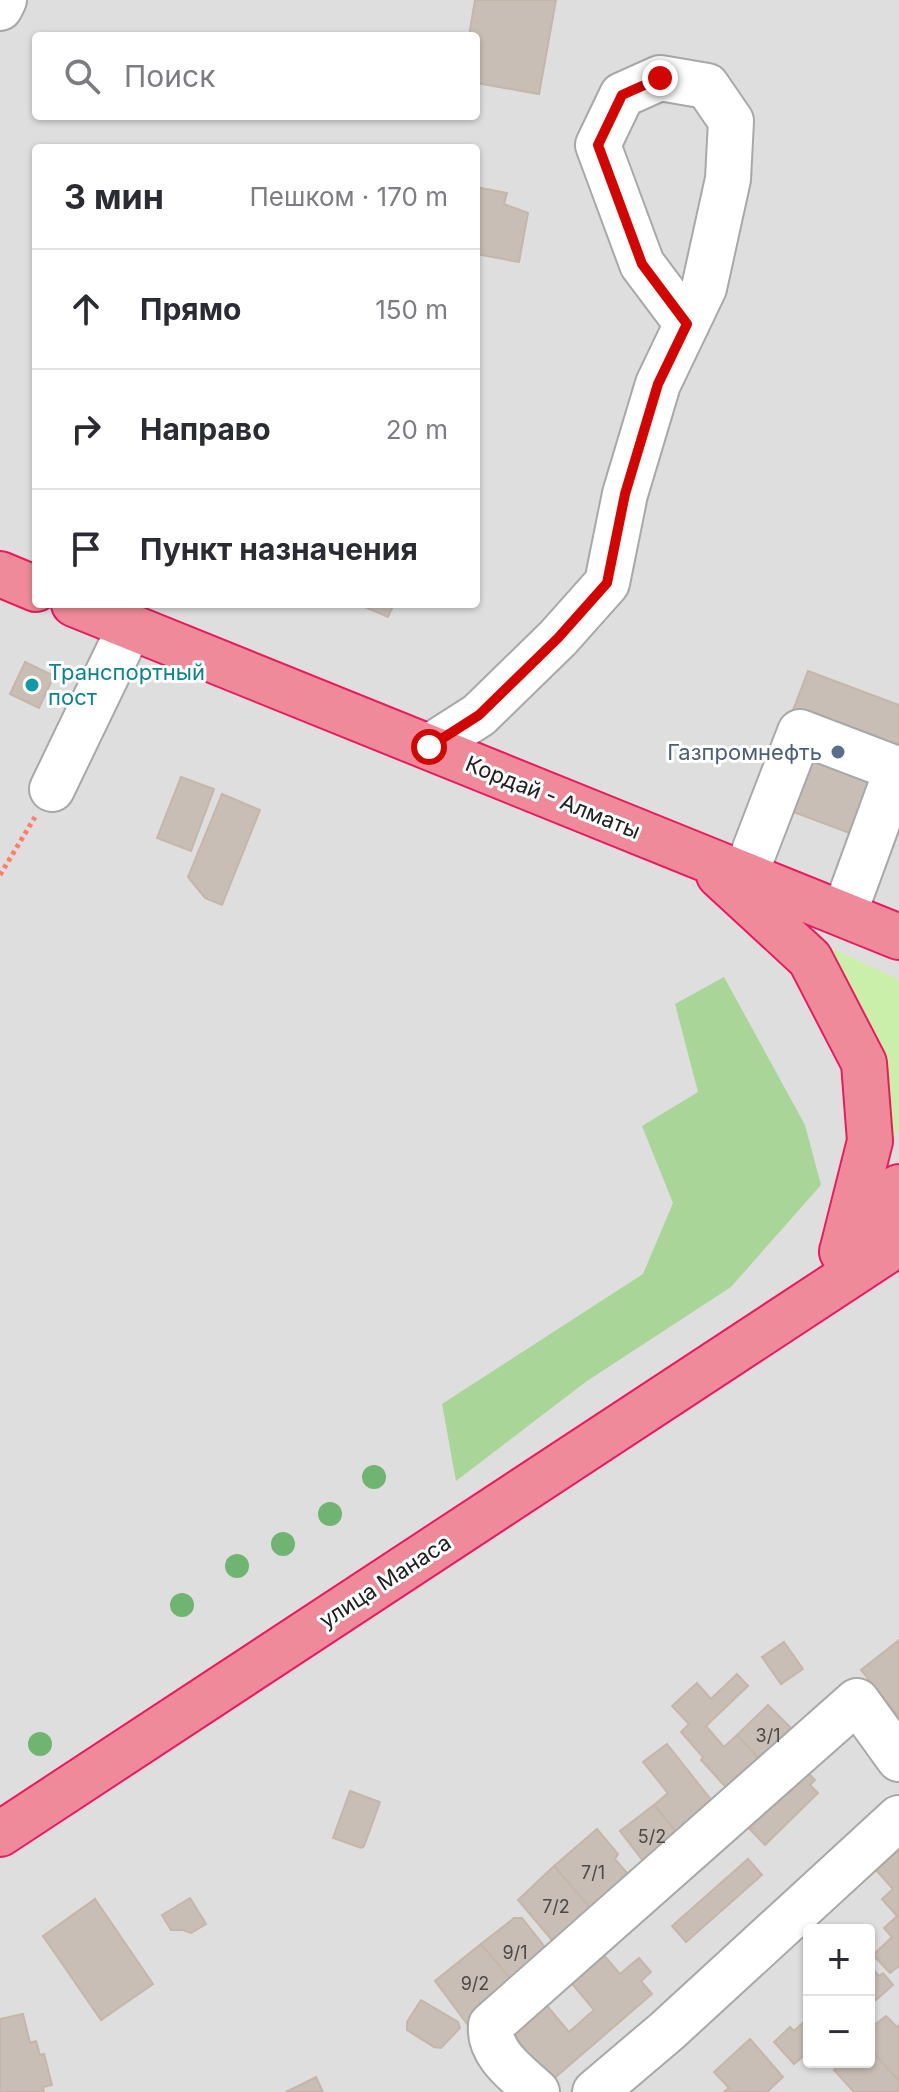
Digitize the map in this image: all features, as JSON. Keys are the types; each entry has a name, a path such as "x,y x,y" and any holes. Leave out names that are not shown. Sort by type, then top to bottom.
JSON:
{"highway":[{"path":"0,574 32,587"},
{"name":"Кордай - Алматы","path":"84,608 899,937"},
{"path":"699,856 810,959 864,1063 870,1141 842,1252"},
{"path":"769,1328 884,1210 899,1187"},
{"path":"769,1328 899,1243"},
{"name":"улица Манаса","path":"0,1834 769,1328"}],"street":[{"path":"0,8 4,0"},
{"path":"429,747 479,715 558,638 607,583 625,494 658,384 687,324 704,288 728,179 731,121 707,86 660,78 622,95 598,145 642,264 687,324"},
{"path":"52,789 130,627"},
{"path":"745,875 800,732 897,769 844,914"},
{"path":"537,2092 499,2054 490,2036 491,2025 857,1701 899,1759"},
{"path":"595,2092 667,2031 899,1818"}],"path":[{"path":"0,875 52,789"}],"shaded area":[{"path":"0,0 899,0 899,2092 0,2092"}],"green space":[{"path":"813,939 899,980 899,1129 879,1170"},
{"path":"724,977 805,1125 821,1185 731,1287 587,1381 456,1481 442,1404 643,1274 673,1203 642,1126 698,1092 675,1004"}],"building":[{"path":"475,0 556,0 539,94 480,84 480,32 470,32"},
{"path":"480,188 507,193 504,204 528,213 519,262 480,255"},
{"path":"367,608 392,608 388,617"},
{"name":"Транспортный пост","path":"25,662 54,676 39,708 10,694"},
{"name":"Газпромнефть","path":"808,671 899,705 899,830 892,849 759,799"},
{"path":"181,777 214,789 191,851 157,838"},
{"path":"222,794 260,810 222,905 205,898 188,877"},
{"path":"899,1640 899,1717 861,1670"},
{"path":"784,1642 803,1669 781,1684 762,1657"},
{"path":"737,1674 748,1686 706,1726 724,1747 737,1735 766,1766 733,1795 681,1732 689,1724 672,1706 697,1683 711,1699"},
{"path":"768,1705 799,1736 766,1766 737,1735"},
{"path":"667,1744 720,1811 685,1842 654,1805 668,1793 643,1762"},
{"path":"804,1769 815,1780 810,1785 818,1793 765,1845 746,1825"},
{"path":"350,1791 380,1802 361,1848 333,1838"},
{"path":"654,1805 685,1842 650,1870 620,1831"},
{"path":"597,1829 618,1854 615,1859 632,1879 594,1912 554,1866"},
{"path":"899,1850 899,1966 890,1973 875,1957 875,1953 892,1937 884,1928 897,1916 882,1899 893,1889 876,1870"},
{"path":"748,1859 762,1875 686,1942 672,1926"},
{"path":"554,1866 594,1912 557,1946 518,1900"},
{"path":"190,1898 206,1924 191,1933 171,1930 162,1915"},
{"path":"95,1899 153,1984 101,2020 43,1936"},
{"path":"514,1918 522,1918 544,1946 541,1949 545,1954 512,1981 481,1944"},
{"path":"481,1944 516,1985 468,2025 435,1981"},
{"path":"601,1952 620,1974 639,1958 651,1972 641,1981 652,1994 544,2087 501,2036 542,2000 569,2032 594,2010 569,1980"},
{"path":"875,1972 879,1976 883,1973 893,1985 876,2000"},
{"path":"421,2000 458,2022 460,2028 441,2048 407,2030 407,2022"},
{"path":"23,2014 30,2043 36,2041 40,2055 44,2054 52,2085 43,2087 44,2092 0,2092 0,2019"},
{"path":"886,2016 897,2027 899,2025 899,2081 875,2055 875,2024"},
{"path":"803,2023 803,2056 794,2064 774,2042 790,2027 794,2031"},
{"path":"750,2039 783,2077 767,2092 724,2092 729,2088 714,2072"},
{"path":"875,2055 899,2081 899,2092 854,2092 834,2070 875,2068"},
{"path":"316,2077 323,2092 286,2092"}],"place":[{"name":"Транспортный пост","path":"32,685"},
{"name":"Газпромнефть","path":"838,752"}],"route":[{"path":"429,747 479,715 558,638 607,583 625,494 658,384 687,324 642,264 598,145 622,95 660,78"}]}
